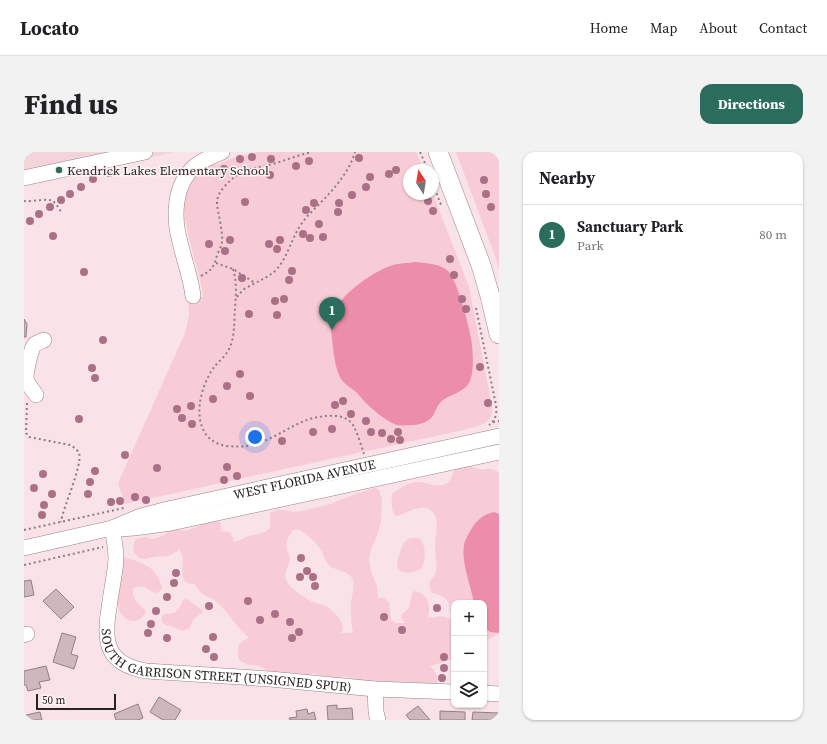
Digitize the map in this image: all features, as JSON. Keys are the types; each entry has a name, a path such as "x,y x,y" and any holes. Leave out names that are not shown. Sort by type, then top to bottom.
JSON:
{"main road":[{"path":"438,152 481,265 499,334"}],"street":[{"path":"24,178 146,152"},
{"path":"193,296 191,280 176,226 176,207 183,181 195,166 222,152"},
{"path":"32,396 26,374 34,346 44,340"},
{"name":"WEST FLORIDA AVENUE","path":"24,548 112,528 137,517 168,509 499,436"},
{"name":"WEST FLORIDA AVENUE","path":"112,528 125,529 171,523 499,452"},
{"name":"SOUTH GARRISON STREET (UNSIGNED SPUR)","path":"112,528 116,556 106,627 107,641 114,656 128,666 146,671 270,679 375,689 451,692"},
{"path":"375,689 376,712 378,720"},
{"path":"487,693 499,694"}],"path":[{"path":"191,280 208,272 216,263 222,242 217,204 219,192 241,172 312,152"},
{"path":"236,298 242,291 269,276 280,264 302,222 328,196 346,173 355,152"},
{"path":"420,152 425,164"},
{"path":"24,201 52,200 61,212"},
{"path":"439,200 441,205"},
{"path":"216,263 233,269 255,283"},
{"path":"233,269 235,275 236,298 234,328 230,348 209,375 200,404 201,426 207,437 219,444 244,447 251,446 268,440 298,423 309,419 341,416 354,426 364,455"},
{"path":"477,308 496,405 496,414 493,422 499,421"},
{"path":"32,396 26,433 27,435 29,437 70,445 74,447 79,454 78,468 61,522"}],"shaded area":[{"name":"Kendrick Lakes Elementary School","path":"24,152 175,152 24,185"},
{"path":"258,152 416,152 421,164 403,164 403,200 435,200 469,287 492,406 492,413 488,421 484,424 463,430 125,504 118,483 185,333 189,315 188,300 203,297 200,278 186,221 180,218 183,178 213,160 215,165 233,158"},
{"path":"456,152 499,152 499,270 495,256"},
{"path":"416,262 433,264 441,267 448,271 452,276 463,306 469,329 472,345 473,368 470,381 464,389 442,401 434,415 424,423 417,425 397,425 376,412 341,379 335,359 331,322 333,314 342,299 365,279 390,266"},
{"path":"462,466 490,469 499,473 499,633 487,640 487,600 451,600 451,612 447,600 444,597 432,593 429,585 436,571 435,546 437,524 434,514 431,510 421,508 396,516 392,508 392,494 402,487 416,482 436,485 448,483 454,471"},
{"path":"376,488 379,490 382,499 381,522 369,559 371,572 377,586 378,598 384,598 389,602 391,620 396,623 405,623 401,618 402,614 409,608 412,593 415,591 419,592 426,597 428,601 429,614 427,618 443,616 451,619 451,660 430,666 438,680 437,686 377,681 364,683 346,677 331,680 315,674 302,678 272,674 264,668 257,665 246,664 240,660 238,654 239,645 249,638 218,603 200,592 195,584 189,584 185,581 182,572 183,561 179,550 168,556 143,559 135,554 133,548 134,542 136,539 146,537 152,539 163,536 172,529 192,529 208,521 215,520 221,525 221,532 224,531 231,533 234,542 261,533 270,528 270,513 277,510 293,512 302,511 331,504","holes":["298,529 317,544 330,566 346,573 353,580 354,586 351,605 351,623 353,633 341,633 343,626 333,611 326,606 309,600 287,583 285,574 290,559 286,547 287,540 293,530"]},
{"path":"494,512 499,514 499,633 490,632 487,630 487,600 473,600 463,552 465,541 474,525 490,513"},
{"path":"410,538 418,538 422,541 425,553 424,561 420,569 409,572 401,572 398,568 397,562 404,542"},
{"path":"120,556 134,560 152,569 160,580 162,588 160,591 155,593 142,587 133,588 133,595 136,601 146,612 144,616 136,621 127,619 119,610 117,591"},
{"path":"187,599 203,612 194,619 189,629 180,630 162,622 162,616 175,612 183,600"}],"building":[{"path":"24,319 27,324 26,337 24,337"},
{"path":"31,580 34,595 24,597 24,581"},
{"path":"56,589 74,607 61,619 43,601"},
{"path":"62,633 76,637 71,654 78,656 74,669 53,662"},
{"path":"46,666 50,680 39,682 41,688 28,691 26,685 24,685 24,671"},
{"path":"159,697 181,710 175,720 163,720 150,712"},
{"path":"138,704 143,718 138,720 116,720 114,714"},
{"path":"337,705 337,709 352,708 353,720 328,720 327,706"},
{"path":"418,706 430,720 410,720 406,715"},
{"path":"307,709 308,714 314,712 316,720 290,720 289,718 297,717 296,711"},
{"path":"440,711 465,712 465,720 440,720"},
{"path":"40,712 42,720 27,720 26,715"},
{"path":"473,712 499,713 499,720 472,720"}],"place":[{"name":"Kendrick Lakes Elementary School","path":"59,170"},
{"name":"Sanctuary Park","path":"332,330"}]}
